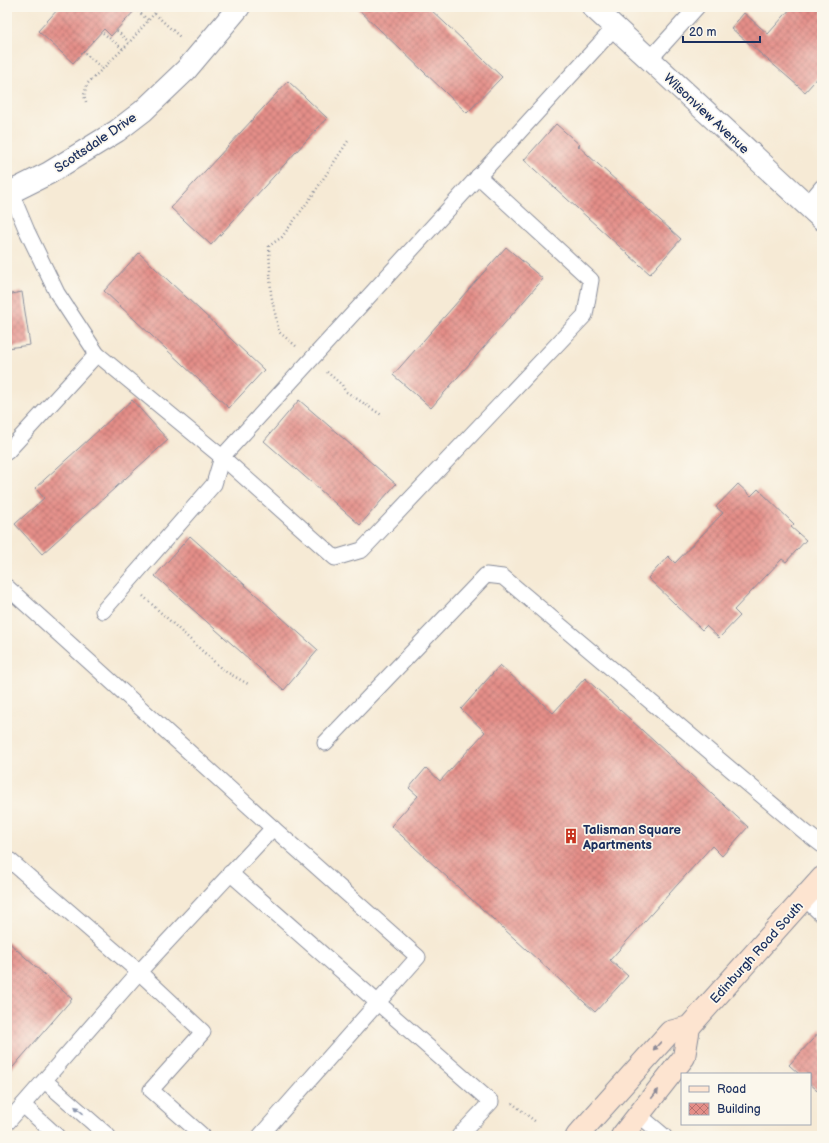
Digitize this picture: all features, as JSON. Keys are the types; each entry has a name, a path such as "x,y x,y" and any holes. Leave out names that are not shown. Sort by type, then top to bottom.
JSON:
{"main road":[{"name":"Edinburgh Road South","path":"689,1027 822,878"},
{"path":"577,1136 670,1032 689,1027 684,1057 622,1136"}],"street":[{"name":"Wilsonview Avenue","path":"593,7 814,212"},
{"name":"Scottsdale Drive","path":"9,194 49,173 117,131 168,88 200,55 237,8"},
{"path":"806,895 822,910"}],"lane":[{"path":"650,59 697,7"},
{"path":"103,611 214,484 222,457 615,27"},
{"path":"9,194 57,293 97,354 222,457 335,558 362,550 585,315 591,280 478,176"},
{"path":"814,212 822,186"},
{"path":"7,452 97,354"},
{"path":"325,742 486,575 503,577 822,845"},
{"path":"7,587 418,957 260,1136"},
{"path":"7,1123 139,972 273,828"},
{"path":"7,858 139,972 203,1032 151,1090 203,1136"},
{"path":"230,873 491,1102 459,1136"},
{"path":"45,1081 108,1136"},
{"path":"23,1105 58,1136"},
{"path":"639,1115 664,1136"}],"path":[{"path":"86,102 84,95 86,86 149,21 158,8"},
{"path":"138,11 149,21"},
{"path":"155,14 200,55"},
{"path":"117,31 129,42"},
{"path":"103,33 123,49"},
{"path":"85,53 103,69"},
{"path":"348,142 282,238 269,246 271,294 279,332 312,358 342,385 345,391 383,416"},
{"path":"128,582 223,670 248,684"},
{"path":"491,1102 508,1100 536,1122"}],"building":[{"path":"60,7 138,7 111,36 104,29 73,63 38,31"},
{"path":"356,7 428,7 502,77 467,113"},
{"path":"792,7 822,7 822,56 820,58 822,60 822,73 805,92 731,28 744,13 768,34"},
{"path":"288,81 327,118 211,245 171,208"},
{"path":"556,124 580,145 578,146 681,239 650,274 524,160"},
{"path":"506,247 543,279 431,408 393,375"},
{"path":"139,253 264,370 229,408 104,291"},
{"path":"22,292 30,345 7,348 7,295"},
{"path":"132,400 168,440 42,554 15,524 44,498 35,488"},
{"path":"299,400 396,484 360,525 264,441"},
{"path":"738,484 751,496 758,489 794,524 791,527 806,540 786,562 782,559 734,610 740,616 719,638 706,626 702,630 648,578 668,556 675,563 723,513 716,507"},
{"path":"190,536 318,650 284,690 155,576"},
{"name":"Talisman Square Apartments","path":"500,665 553,713 585,678 748,827 722,856 712,846 610,960 628,976 595,1012 391,826 418,796 409,788 426,768 440,781 485,732 461,709"},
{"path":"7,941 72,999 7,1074"},
{"path":"822,1029 822,1094 811,1085 811,1073 798,1073 789,1065"}],"place":[{"name":"Talisman Square Apartments","path":"571,836"}]}
